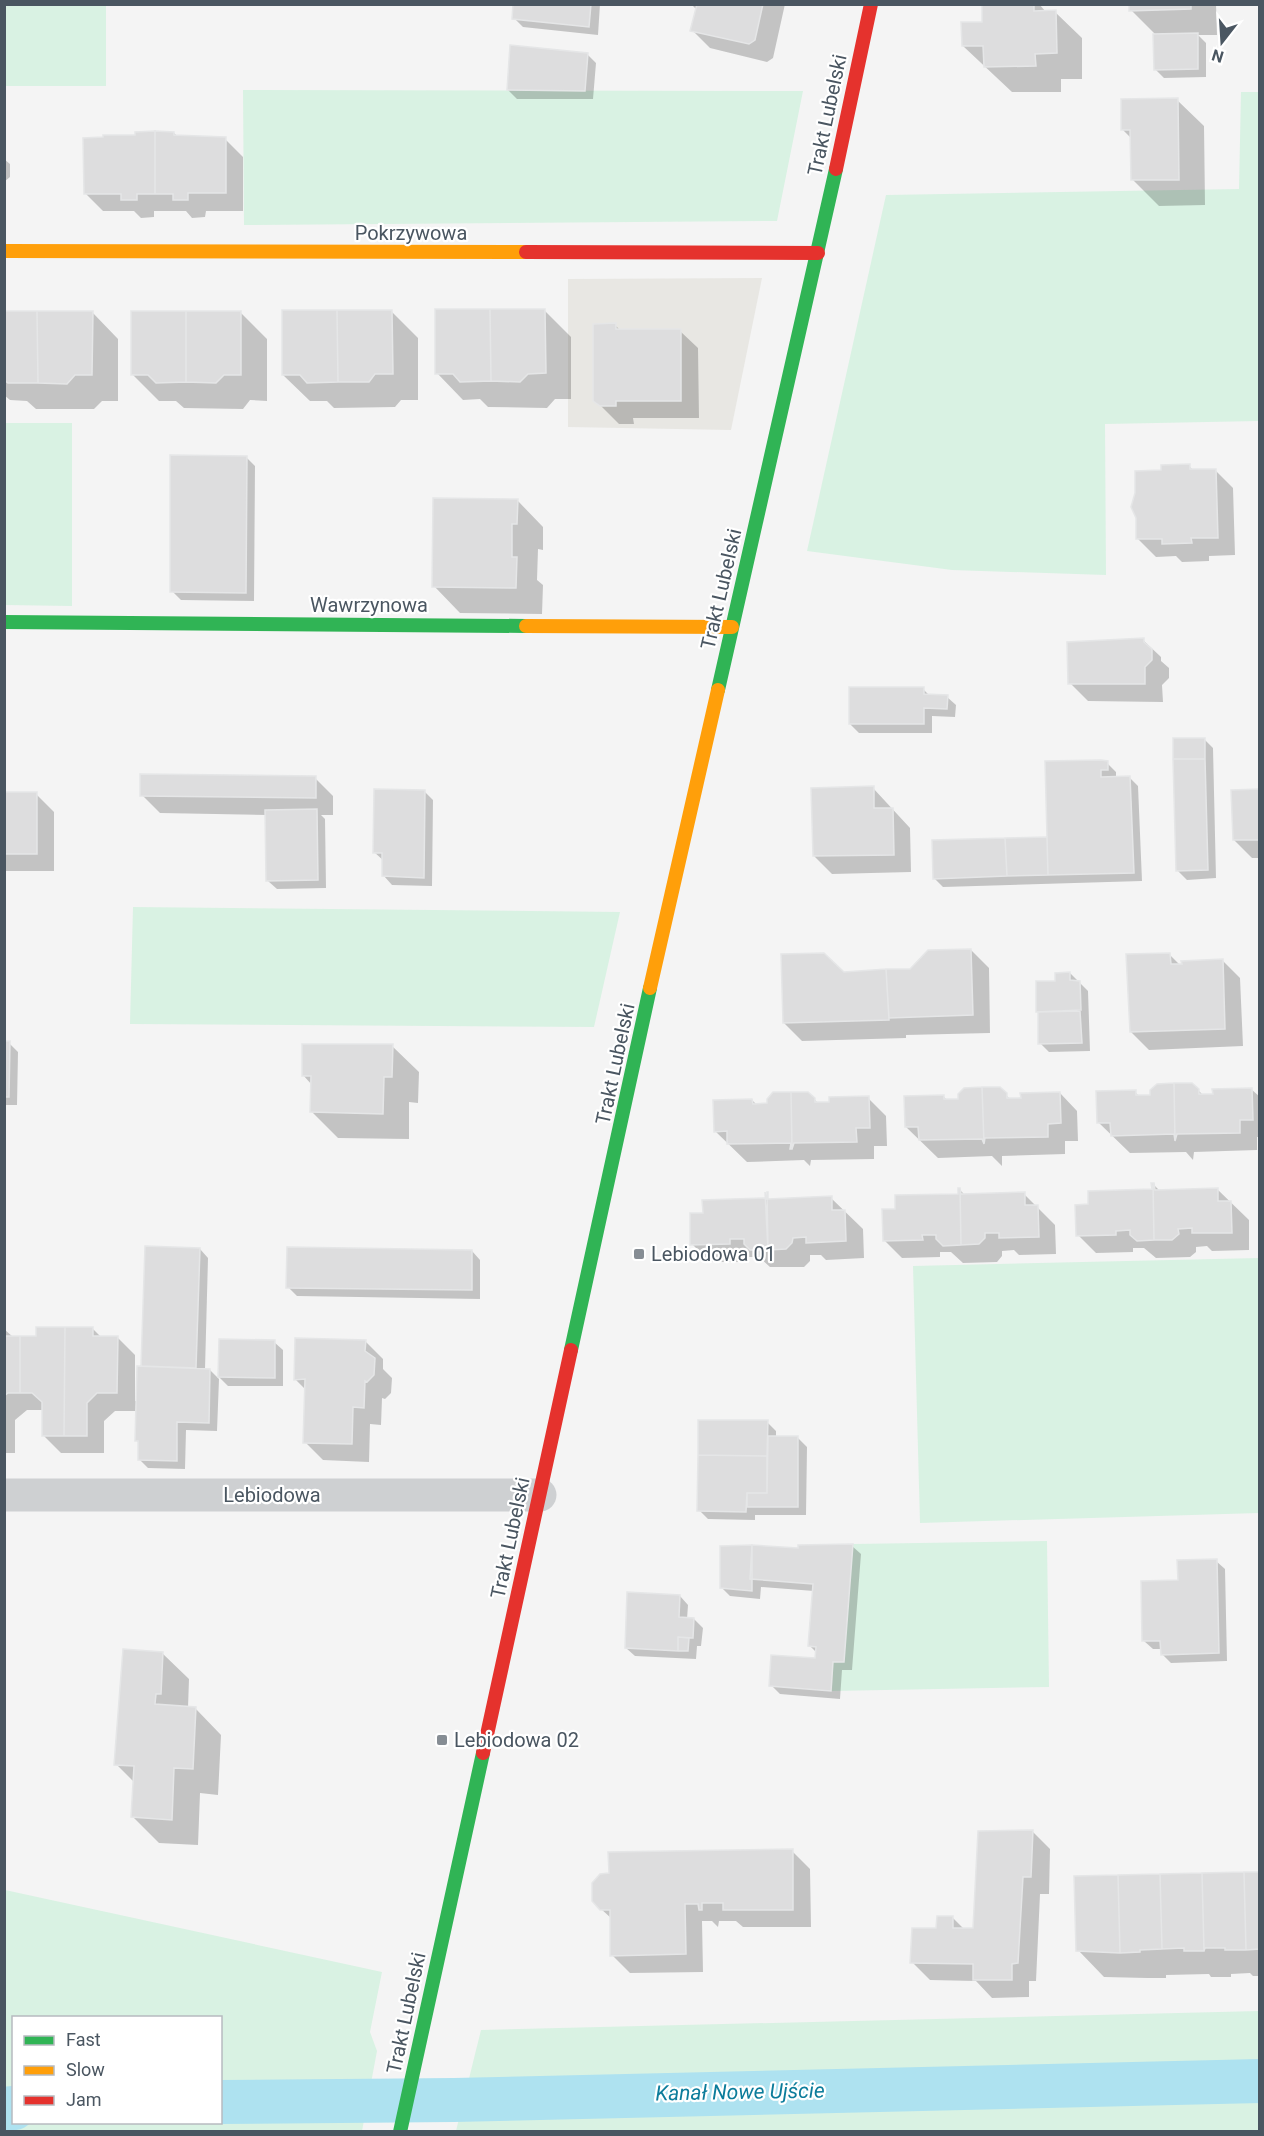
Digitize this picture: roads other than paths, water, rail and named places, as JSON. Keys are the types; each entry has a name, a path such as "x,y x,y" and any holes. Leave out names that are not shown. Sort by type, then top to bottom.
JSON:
{"street":[{"name":"Trakt Lubelski","path":"400,2132 669,902 818,253 871,4"},
{"name":"Pokrzywowa","path":"4,251 818,253"},
{"name":"Wawrzynowa","path":"4,622 732,627"},
{"name":"Lebiodowa","path":"4,1495 540,1494"}],"waterway":[{"name":"Kanał Nowe Ujście","path":"222,2102 454,2100 1260,2081"},
{"name":"Kanał Nowe Ujście","path":"4,2109 12,2108"}],"place":[{"name":"Lebiodowa 01","path":"639,1254"},
{"name":"Lebiodowa 02","path":"442,1740"}]}
